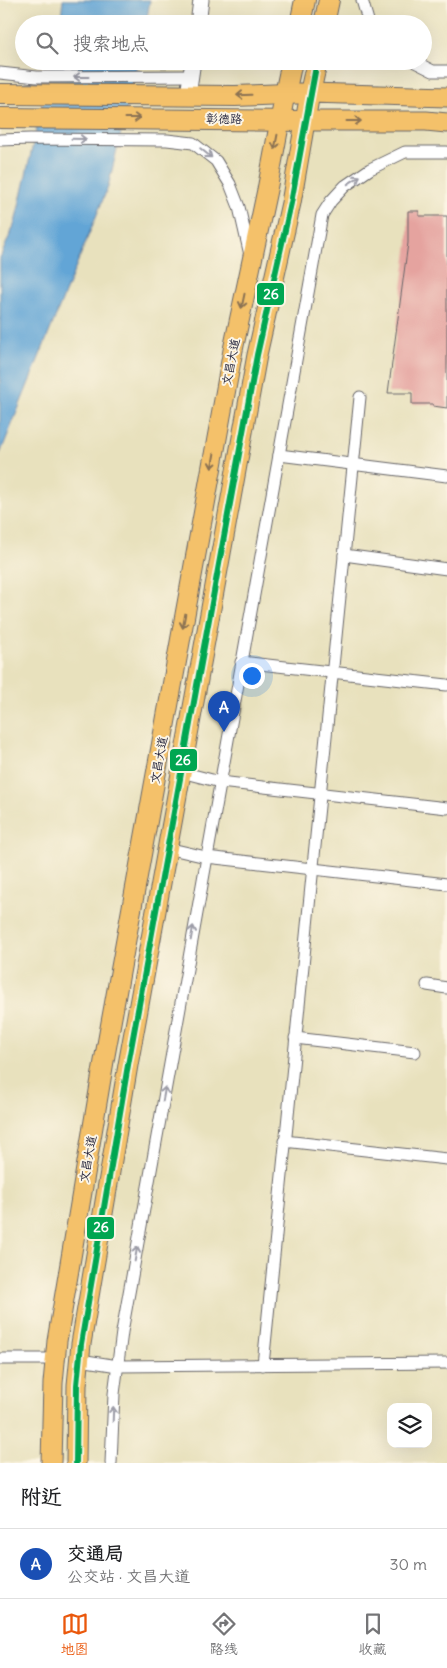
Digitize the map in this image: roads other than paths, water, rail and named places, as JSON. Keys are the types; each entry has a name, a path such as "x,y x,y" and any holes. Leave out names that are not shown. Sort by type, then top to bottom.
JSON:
{"highway":[{"path":"302,15 305,0"},
{"path":"326,15 329,0"},
{"name":"文昌大道","path":"285,94 290,70"},
{"name":"文昌大道","path":"310,94 314,70"},
{"name":"彰德路","path":"0,94 35,86 163,86 191,77 235,96 310,94"},
{"name":"彰德路","path":"0,118 305,121"}],"main road":[{"name":"文昌大道","path":"51,1463 53,1383 60,1321 106,1052 233,350 285,94"},
{"name":"文昌大道","path":"76,1463 77,1385 84,1325 128,1065 257,355 291,203 310,94"},
{"name":"彰德路","path":"310,94 447,97"},
{"name":"彰德路","path":"305,121 426,121 447,123"}],"street":[{"path":"199,15 201,0"},
{"path":"362,0 366,15"},
{"path":"431,70 447,71"},
{"path":"0,73 35,86"},
{"path":"0,140 161,140 194,143 216,161 230,184 239,207 252,262"},
{"path":"111,1463 114,1394 122,1332 322,215 330,201 345,186 379,165 405,152 447,152"},
{"path":"263,1364 360,397"},
{"path":"279,455 447,476"},
{"path":"344,555 447,569"},
{"path":"241,662 447,685"},
{"path":"181,772 220,782 447,808"},
{"path":"168,848 206,857 447,884"},
{"path":"427,985 447,988"},
{"path":"295,1038 415,1052"},
{"path":"284,1141 447,1159"},
{"path":"0,1359 56,1359"},
{"path":"80,1360 118,1366 447,1363"}],"water":[{"path":"63,0 150,0 148,15 61,15"},
{"path":"50,70 136,70 108,187 0,454 0,258 15,223"}],"place":[{"name":"交通局","path":"224,732"}]}
